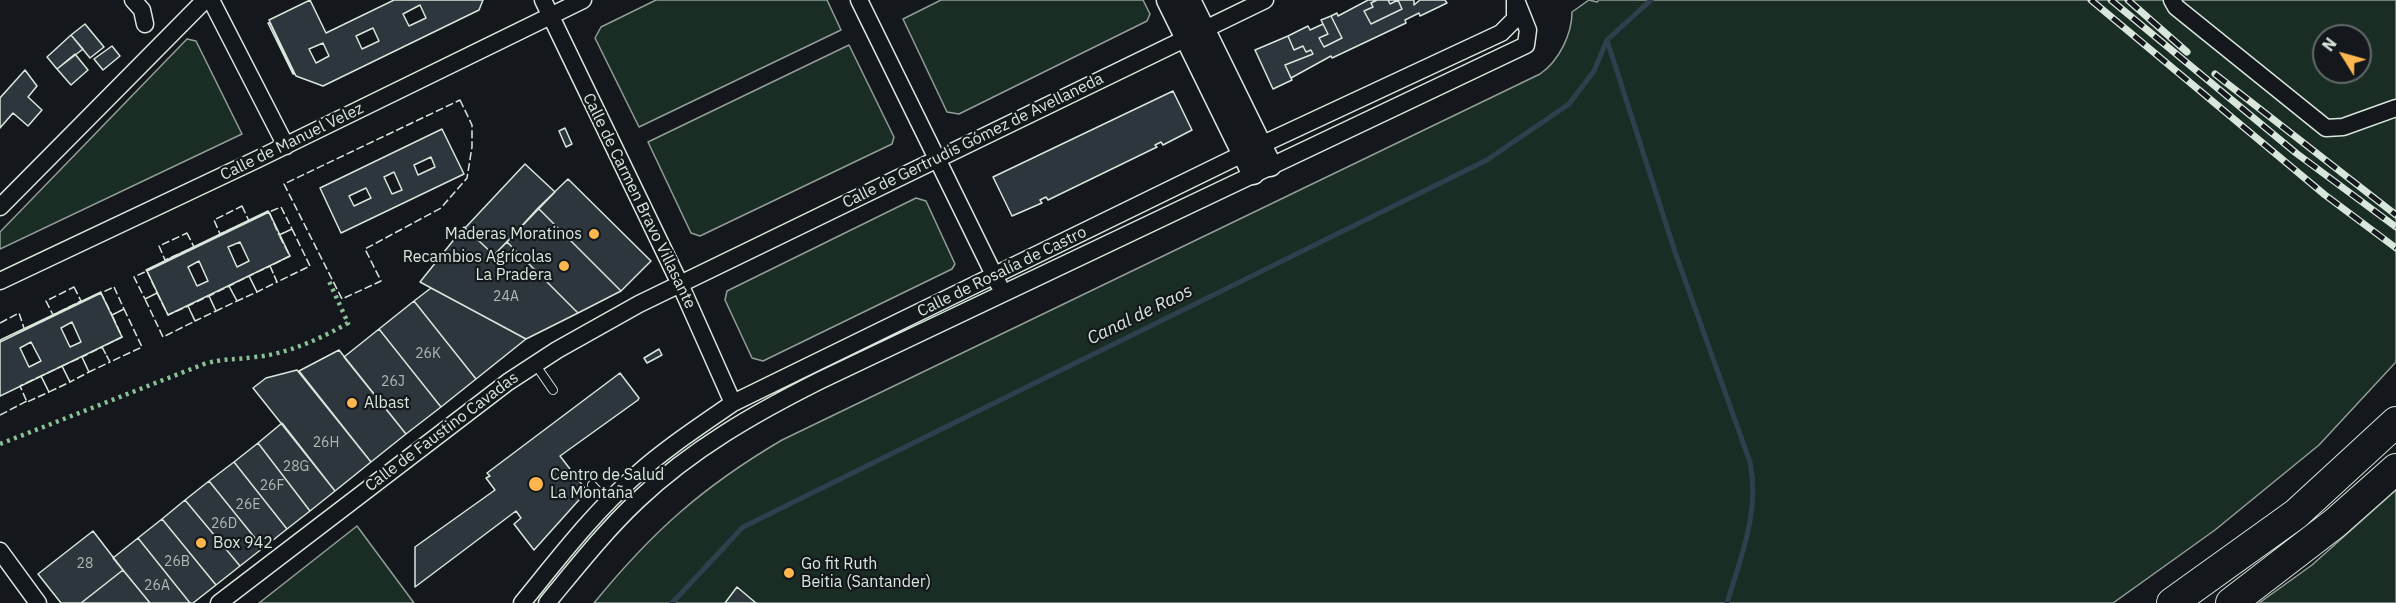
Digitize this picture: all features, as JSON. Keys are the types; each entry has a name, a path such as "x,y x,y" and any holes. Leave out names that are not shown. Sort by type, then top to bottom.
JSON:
{"highway":[{"path":"2172,603 2296,514 2396,422"},
{"path":"2230,603 2326,530 2396,469"}],"main road":[{"path":"1168,0 1195,34 1257,159"},
{"path":"1189,0 1195,34"}],"street":[{"path":"133,0 142,10 146,24"},
{"path":"0,207 205,0"},
{"path":"212,0 286,146"},
{"name":"Calle de Manuel Velez","path":"0,281 286,146 547,8 583,0"},
{"path":"859,0 1003,294"},
{"name":"Calle de Gertrudis Gómez de Avellaneda","path":"680,284 1266,0"},
{"name":"Calle de Rosalía de Castro","path":"522,603 608,502 659,456 733,404 994,276 1257,159 1526,45 1528,30 1515,0"},
{"name":"Calle de Rosalía de Castro","path":"547,603 623,514 651,488 703,447 771,405 1003,294 1501,33 1515,19 1515,0"},
{"path":"2172,0 2176,7 2326,128 2343,127 2396,108"},
{"name":"Calle de Carmen Bravo Villasante","path":"547,8 680,284 733,404"},
{"name":"Calle de Faustino Cavadas","path":"219,603 454,420 535,364 602,324 680,284"},
{"path":"0,551 38,603"}],"lane":[{"path":"535,364 553,390"},
{"path":"592,485 608,502"}],"green space":[{"path":"656,0 827,0 841,30 639,127 595,38 601,27"},
{"path":"941,0 1143,0 1150,14 1147,21 959,114 947,112 903,19"},
{"path":"1589,0 1597,2 1599,0 2396,0 2396,362 2319,445 2215,530 2113,603 594,603 637,554 680,512 727,475 782,440 1540,74 1553,62 1563,46 1572,12"},
{"path":"187,39 196,41 242,134 0,249 0,232"},
{"path":"849,45 894,137 892,144 700,236 691,233 648,142"},
{"path":"916,198 926,201 955,264 952,269 763,361 752,358 725,300 727,291"},
{"path":"2396,490 2396,603 2259,603 2312,565"},
{"path":"357,526 414,603 259,603"}],"building":[{"path":"310,0 326,33 394,0 483,0 479,10 323,86 296,76 269,20","holes":["420,5 426,18 409,26 403,14","373,28 379,41 362,49 356,36","323,43 329,56 316,63 309,49"]},
{"path":"1368,0 1377,0 1371,3 1373,7 1364,11 1371,24 1402,9 1398,0 1414,0 1414,5 1420,0 1445,0 1447,3 1420,16 1419,13 1405,20 1406,23 1332,58 1331,56 1291,78 1285,65 1313,54 1311,50 1306,52 1303,46 1294,50 1288,36 1308,26 1310,30 1323,24 1328,34 1319,38 1324,47 1342,38 1331,16 1337,13 1338,16"},
{"path":"1377,0 1388,0 1390,4 1398,0 1402,9 1371,24 1364,11 1373,7 1371,3"},
{"path":"1331,16 1342,38 1324,47 1319,38 1328,34 1321,20"},
{"path":"268,23 270,23 294,74 293,74"},
{"path":"85,24 104,47 90,58 71,35"},
{"path":"71,35 83,49 57,69 47,57"},
{"path":"1288,36 1294,50 1303,46 1306,52 1311,50 1313,54 1285,65 1292,80 1273,89 1255,50"},
{"path":"112,46 120,56 103,70 94,59"},
{"path":"75,54 88,70 71,85 57,69"},
{"path":"25,70 37,86 28,97 42,110 28,126 13,113 0,128 0,98"},
{"path":"1173,91 1192,130 1163,145 1161,142 1155,145 1157,147 1048,200 1046,197 1040,200 1042,203 1012,216 993,177"},
{"path":"565,128 572,144 566,147 559,131"},
{"path":"442,129 464,174 341,233 320,188","holes":["431,157 435,167 418,175 414,165","394,172 402,190 392,194 384,177","366,188 371,198 354,206 349,196"]},
{"path":"525,164 555,192 494,255 465,228"},
{"name":"Maderas Moratinos","path":"568,179 651,261 621,291 538,208"},
{"name":"Recambios Agrícolas La Pradera","path":"538,208 621,291 578,313 507,242"},
{"path":"268,211 269,212 146,270"},
{"path":"269,212 290,256 168,315 147,271","holes":["240,242 249,261 237,267 228,247","199,261 208,281 197,286 188,267"]},
{"path":"464,227 494,255 507,242 578,313 526,339 420,282"},
{"path":"431,288 526,339 476,379 414,301"},
{"path":"101,293 0,342 0,340"},
{"path":"101,293 122,337 0,396 0,342","holes":["72,322 81,342 70,347 61,328","31,342 41,361 29,367 20,348"]},
{"path":"414,301 476,379 441,407 379,329"},
{"path":"379,329 441,407 406,434 344,357"},
{"path":"659,349 662,355 647,363 644,358"},
{"name":"Albast","path":"339,350 406,434 371,462 299,371"},
{"path":"297,370 371,462 335,491 253,388 266,378"},
{"name":"Centro de Salud La Montaña","path":"620,373 639,398 560,456 587,491 534,550 514,524 521,518 516,511 415,587 415,547 495,490 486,478 490,476 487,473"},
{"path":"282,423 335,491 310,511 258,443"},
{"path":"258,443 310,511 287,529 234,462"},
{"path":"234,462 287,529 263,548 209,481"},
{"path":"209,481 263,548 240,566 185,500"},
{"name":"Box 942","path":"185,500 240,566 216,585 162,519"},
{"path":"162,519 216,585 193,603 190,603 138,538"},
{"path":"93,531 123,570 81,603 61,603 38,574"},
{"path":"138,538 190,603 150,603 113,558"},
{"path":"123,570 150,603 81,603"},
{"path":"737,587 756,603 725,603"}],"waterway":[{"name":"Canal de Raos","path":"672,603 743,527 1487,160 1569,104 1594,71 1607,40 1651,0"},
{"path":"1607,40 1675,252 1750,462 1753,498 1751,516 1748,534 1727,603"}],"railway":[{"path":"2091,0 2325,195 2396,248"},
{"path":"2111,0 2296,153 2396,227"},
{"path":"2128,0 2187,52"},
{"path":"2215,74 2396,215"}],"hedge":[{"path":"0,444 204,364 279,353 326,335 348,323 328,279"}],"fence":[{"path":"460,100 472,125 472,147 467,178 441,208 365,249 381,281 342,299 284,184 460,100"},
{"path":"242,206 249,221 220,234 214,220 242,206"},
{"path":"281,207 292,229 279,235 269,212 281,207"},
{"path":"292,229 310,266 277,282 270,266 290,256 279,235 292,229"},
{"path":"187,233 194,247 165,260 159,246 187,233"},
{"path":"270,266 277,282 257,292 249,276 270,266"},
{"path":"147,271 157,293 145,299 134,277 147,271"},
{"path":"249,276 257,292 237,301 229,286 249,276"},
{"path":"229,286 237,301 216,311 209,296 229,286"},
{"path":"74,287 81,301 53,315 46,301 74,287"},
{"path":"114,287 124,309 112,315 101,293 114,287"},
{"path":"157,293 168,315 188,306 195,321 163,337 145,299 157,293"},
{"path":"209,296 216,311 195,321 188,306 209,296"},
{"path":"124,309 142,347 110,362 102,347 122,337 112,315 124,309"},
{"path":"0,323 19,313 24,328"},
{"path":"102,347 110,362 89,372 82,357 102,347"},
{"path":"82,357 89,372 70,382 62,366 82,357"},
{"path":"62,366 70,382 49,392 41,376 62,366"},
{"path":"41,376 49,392 27,402 20,386 41,376"},
{"path":"0,415 27,401"}],"place":[{"name":"Maderas Moratinos","path":"594,234"},
{"name":"Recambios Agrícolas La Pradera","path":"564,266"},
{"name":"Albast","path":"352,403"},
{"name":"Centro de Salud La Montaña","path":"536,484"},
{"name":"Box 942","path":"201,543"},
{"name":"Go fit Ruth Beitia (Santander)","path":"789,573"}]}
